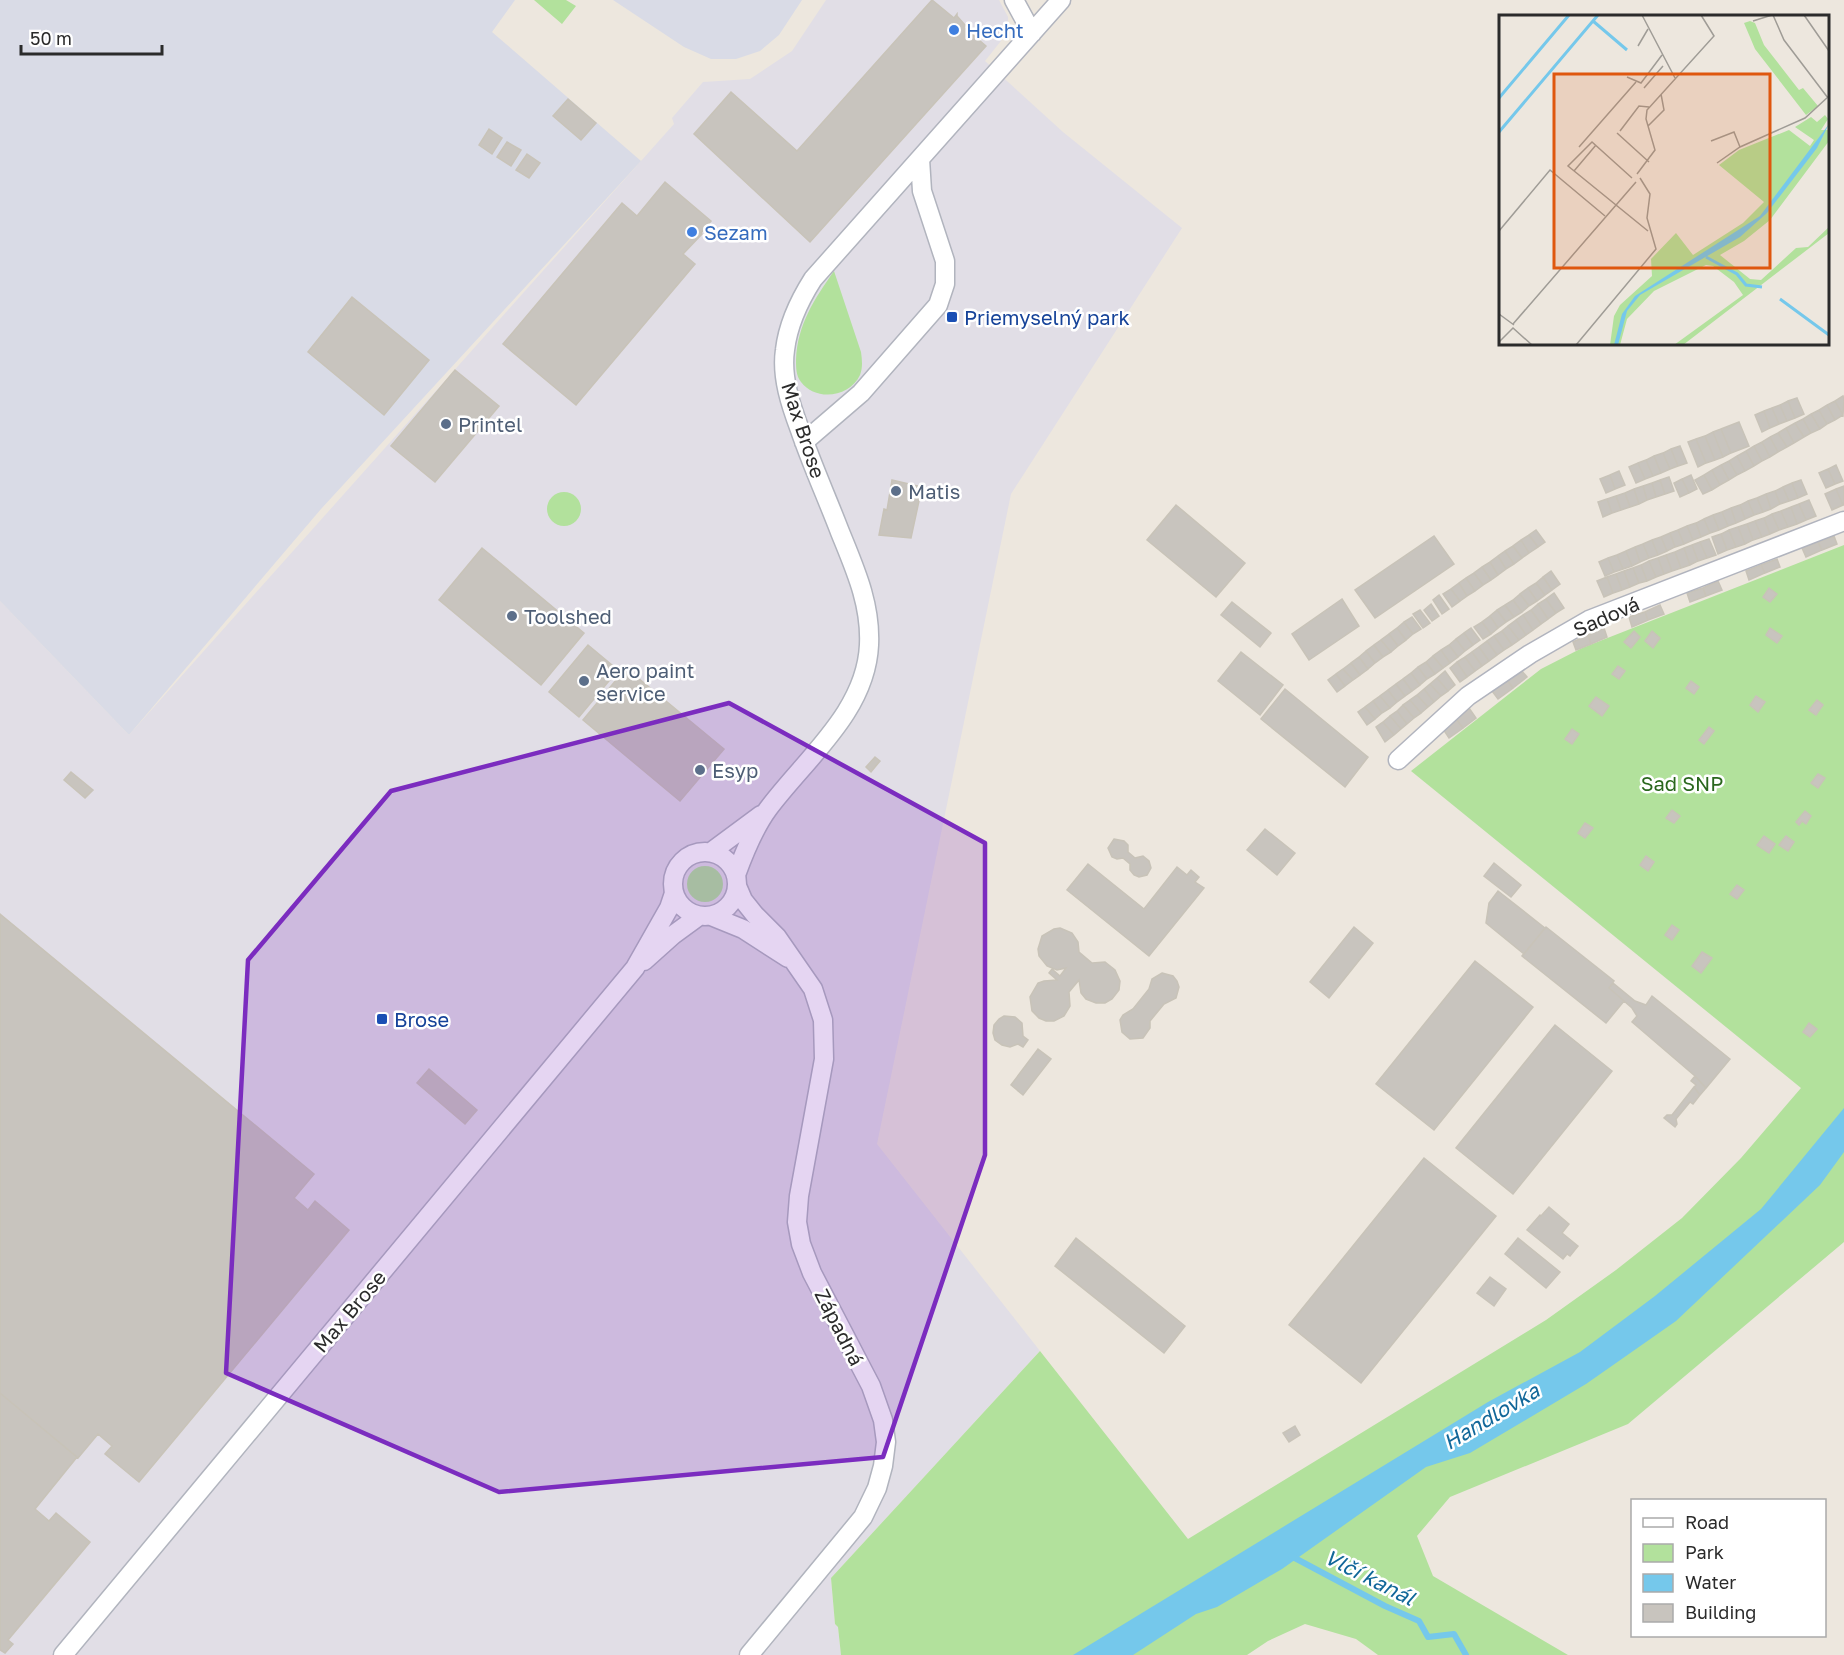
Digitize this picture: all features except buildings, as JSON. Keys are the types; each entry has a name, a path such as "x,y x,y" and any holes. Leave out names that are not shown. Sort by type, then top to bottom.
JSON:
{"street":[{"path":"1014,0 1032,33"},
{"name":"Max Brose","path":"635,968 705,916 727,907 734,898 744,855 767,811 840,720 862,684 869,647 868,612 861,583 804,442 786,385 784,352 799,302 813,279 1061,0"},
{"path":"804,442 861,393 938,305 945,284 945,261 922,191 920,159"},
{"name":"Sadová","path":"1398,760 1468,696 1530,654 1589,620 1844,521"},
{"name":"Max Brose","path":"63,1655 635,968 669,908 674,893 672,881 679,864 693,854 711,852 767,811"},
{"path":"711,852 727,860 737,880"},
{"name":"Západná","path":"737,880 743,900 777,937 813,989 823,1020 824,1059 799,1196 797,1222 801,1244 812,1273 871,1386 883,1420 886,1442 877,1488 863,1517 749,1655"},
{"path":"674,893 683,908 705,916"},
{"name":"Západná","path":"705,916 743,929 794,963"}],"highlighted area":[{"path":"729,703 985,843 985,1155 883,1457 499,1492 226,1373 248,960 391,791"}],"shaded area":[{"path":"0,0 515,0 492,32 641,161 321,509 129,735 0,601"},
{"path":"613,0 802,0 779,35 760,51 736,59 711,59 684,47"},
{"path":"826,0 999,0 1008,17 1008,32 985,61 1063,132 1182,228 1011,494 877,1144 1040,1351 831,1578 835,1624 838,1627 841,1655 0,1655 0,601 129,735 674,124 672,118 703,82 750,79 792,51"}],"green space":[{"path":"534,0 566,0 576,6 562,24"},
{"path":"834,271 861,352 862,366 860,375 849,388 841,392 824,394 807,388 801,382 796,368 797,347 808,312"},
{"path":"564,492 576,497 581,509 576,521 564,526 552,521 547,509 552,497"},
{"name":"Sad SNP","path":"1844,545 1844,1242 1628,1424 1450,1497 1417,1536 1433,1576 1568,1655 1378,1655 1356,1639 1305,1624 1268,1641 1247,1655 841,1655 838,1627 835,1624 831,1578 1040,1351 1188,1539 1546,1320 1616,1270 1682,1218 1741,1158 1801,1088 1411,771 1541,669 1582,648"},
{"path":"705,866 718,871 723,884 718,897 705,902 692,897 687,884 692,871"}],"water":[{"name":"Handlovka","path":"1844,1108 1844,1152 1820,1185 1676,1321 1586,1384 1470,1453 1426,1467 1282,1569 1217,1607 1196,1614 1133,1655 1073,1655 1488,1402 1580,1352 1655,1296 1761,1209"}],"waterway":[{"name":"Vlčí kanál","path":"1291,1556 1385,1606 1419,1621 1428,1637 1454,1634 1466,1655"}],"place":[{"name":"Hecht","path":"954,30"},
{"name":"Sezam","path":"692,232"},
{"name":"Priemyselný park","path":"952,317"},
{"name":"Printel","path":"446,424"},
{"name":"Matis","path":"896,491"},
{"name":"Toolshed","path":"512,616"},
{"name":"Aero paint service","path":"584,681"},
{"name":"Esyp","path":"700,770"},
{"name":"Brose","path":"382,1019"}]}
